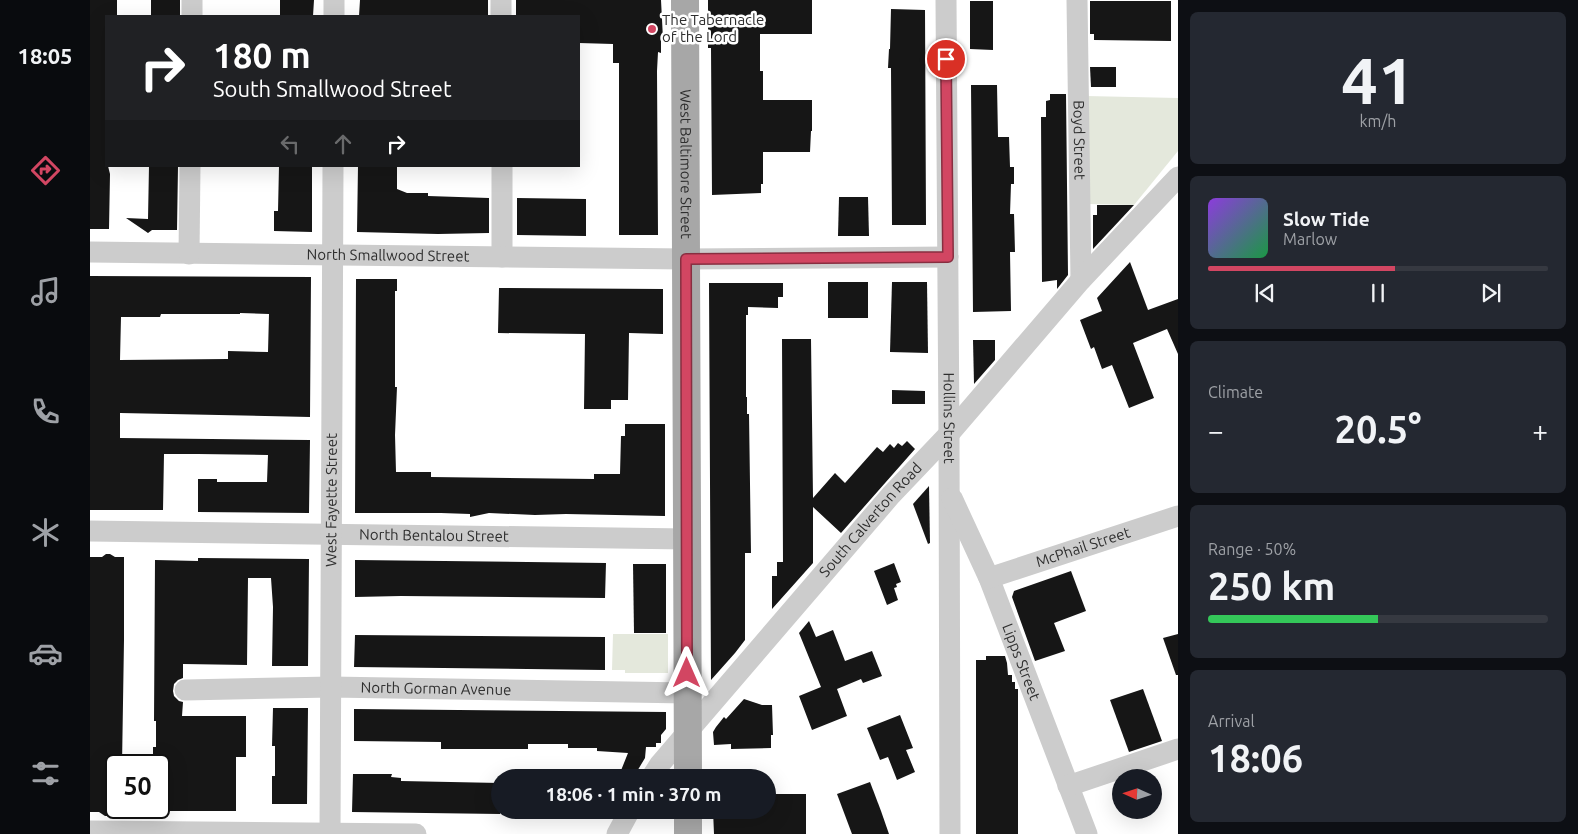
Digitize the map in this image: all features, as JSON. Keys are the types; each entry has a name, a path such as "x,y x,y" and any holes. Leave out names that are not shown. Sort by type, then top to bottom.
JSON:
{"main road":[{"name":"West Baltimore Street","path":"685,0 688,769"},
{"path":"688,819 688,834"}],"street":[{"path":"192,0 192,15"},
{"path":"334,0 334,15"},
{"path":"501,0 501,15"},
{"name":"Hollins Street","path":"946,0 950,834"},
{"name":"Boyd Street","path":"1077,0 1081,280"},
{"path":"189,254 190,167"},
{"name":"West Fayette Street","path":"330,834 333,167"},
{"path":"502,167 502,257"},
{"name":"South Calverton Road","path":"657,769 885,502 949,434 1081,280 1178,176"},
{"name":"North Smallwood Street","path":"90,252 686,259 948,257"},
{"name":"Lipps Street","path":"949,491 988,578 1087,834"},
{"name":"McPhail Street","path":"988,578 1178,516"},
{"name":"North Bentalou Street","path":"90,532 687,539"},
{"name":"North Gorman Avenue","path":"185,690 331,688 687,693"},
{"path":"1068,786 1178,749"},
{"path":"617,834 625,819"},
{"path":"90,831 416,834"}],"shaded area":[{"path":"1086,96 1178,98 1178,151 1134,205 1087,204"},
{"path":"613,634 668,634 668,673 625,673 625,670 612,670"}],"building":[{"path":"90,0 117,0 117,15 105,15 105,167 108,167 110,174 109,229 90,229"},
{"path":"151,0 180,0 180,15 151,15"},
{"path":"280,0 314,0 313,15 280,15"},
{"path":"360,0 488,0 488,15 359,15"},
{"path":"516,0 661,0 663,39 661,39 661,53 658,52 657,71 658,235 619,235 619,63 613,63 613,44 580,43 580,15 516,15"},
{"path":"708,0 812,0 812,34 760,34 760,71 763,71 763,100 812,100 810,152 763,152 763,184 761,184 761,193 712,195 711,48 708,48"},
{"path":"970,1 993,1 993,50 970,49"},
{"path":"1090,1 1171,1 1171,41 1094,40 1094,34 1090,34"},
{"path":"891,9 925,10 926,225 892,225 891,68 888,68"},
{"path":"1090,67 1116,67 1116,87 1091,87"},
{"path":"971,85 997,85 998,137 1009,137 1010,167 1014,167 1014,184 1011,184 1010,214 1014,214 1015,252 1010,252 1011,311 973,312"},
{"path":"1050,94 1066,94 1068,275 1057,289 1057,280 1042,282 1041,117 1046,117 1046,101 1050,100"},
{"path":"149,167 178,167 177,230 152,230 148,233 126,218 148,219"},
{"path":"279,167 312,167 312,232 274,231 274,211 278,211"},
{"path":"358,167 397,167 397,189 407,193 428,193 428,196 489,198 489,233 357,232"},
{"path":"839,197 868,197 869,236 838,236"},
{"path":"517,198 586,199 586,236 517,235"},
{"path":"1097,205 1134,205 1093,249 1093,215 1097,215"},
{"path":"1130,262 1148,310 1178,299 1178,354 1167,329 1133,343 1154,398 1129,408 1112,365 1102,369 1094,347 1091,349 1080,320 1102,311 1097,298"},
{"path":"90,276 311,277 310,417 120,413 120,438 310,440 309,513 198,512 198,479 217,479 217,482 267,482 268,455 198,454 164,454 163,510 90,510","holes":["161,314 269,314 268,352 228,351 228,359 120,360 121,317 160,317"]},
{"path":"356,279 397,279 397,291 395,291 396,472 431,472 431,477 594,479 594,474 620,474 621,436 625,436 625,424 665,424 665,516 489,513 470,517 470,514 355,513"},
{"path":"828,282 868,282 868,318 828,318"},
{"path":"892,282 927,282 928,353 890,352"},
{"path":"709,283 783,283 783,297 778,297 778,308 748,307 748,315 746,315 746,397 747,414 749,414 751,553 745,553 745,640 711,680"},
{"path":"499,288 663,289 663,334 629,333 628,400 611,400 611,409 584,409 585,334 498,333"},
{"path":"782,339 811,339 813,498 835,473 845,483 877,447 883,452 890,444 894,448 898,443 902,446 907,441 915,449 841,533 813,507 813,563 772,609 772,576 777,576 777,562 783,562"},
{"path":"973,340 995,340 995,360 974,384"},
{"path":"892,390 925,391 925,404 892,404"},
{"path":"929,486 930,543 928,544 913,504"},
{"path":"110,554 115,557 124,557 122,754 105,754 105,816 99,812 90,812 90,557 102,557"},
{"path":"198,558 309,559 308,666 272,666 273,607 271,578 248,578 247,665 183,664 183,678 174,684 174,696 183,702 182,716 246,716 246,757 236,757 236,811 170,811 170,754 153,754 153,747 156,747 156,721 154,721 155,560 198,561"},
{"path":"355,560 606,563 605,598 355,597"},
{"path":"894,563 901,582 896,584 897,587 894,588 898,600 887,605 874,571"},
{"path":"633,564 666,564 666,633 634,633"},
{"path":"1071,571 1086,611 1054,623 1065,651 1035,661 1012,597 1014,591"},
{"path":"809,621 816,637 833,630 845,661 872,651 882,676 863,683 861,679 837,689 847,716 812,730 799,696 821,687 799,633"},
{"path":"1178,634 1178,675 1176,675 1163,638"},
{"path":"355,635 605,637 605,670 354,667"},
{"path":"986,656 1005,656 1008,675 1012,675 1015,689 1018,689 1018,834 976,834 976,660 986,660"},
{"path":"1143,689 1162,741 1129,752 1110,700"},
{"path":"744,699 762,705 772,705 773,735 771,735 771,748 731,749 731,744 714,745 713,732 716,727"},
{"path":"273,708 308,708 307,804 272,804 272,776 275,776 275,746 272,746"},
{"path":"354,709 666,712 666,729 661,735 661,743 656,743 656,747 646,747 645,758 638,769 622,769 628,753 597,751 597,748 568,748 568,744 528,744 528,749 441,749 441,742 354,741"},
{"path":"900,715 913,748 906,750 915,772 897,780 888,757 880,760 867,728"},
{"path":"353,774 392,774 391,777 401,778 401,781 491,783 491,814 352,812"},
{"path":"870,782 889,834 852,834 837,794"},
{"path":"776,794 806,794 806,834 714,834 713,819 776,819"}],"place":[{"name":"The Tabernacle of the Lord","path":"652,29"}],"route":[{"path":"687,673 686,259 948,257 946,59"}]}
